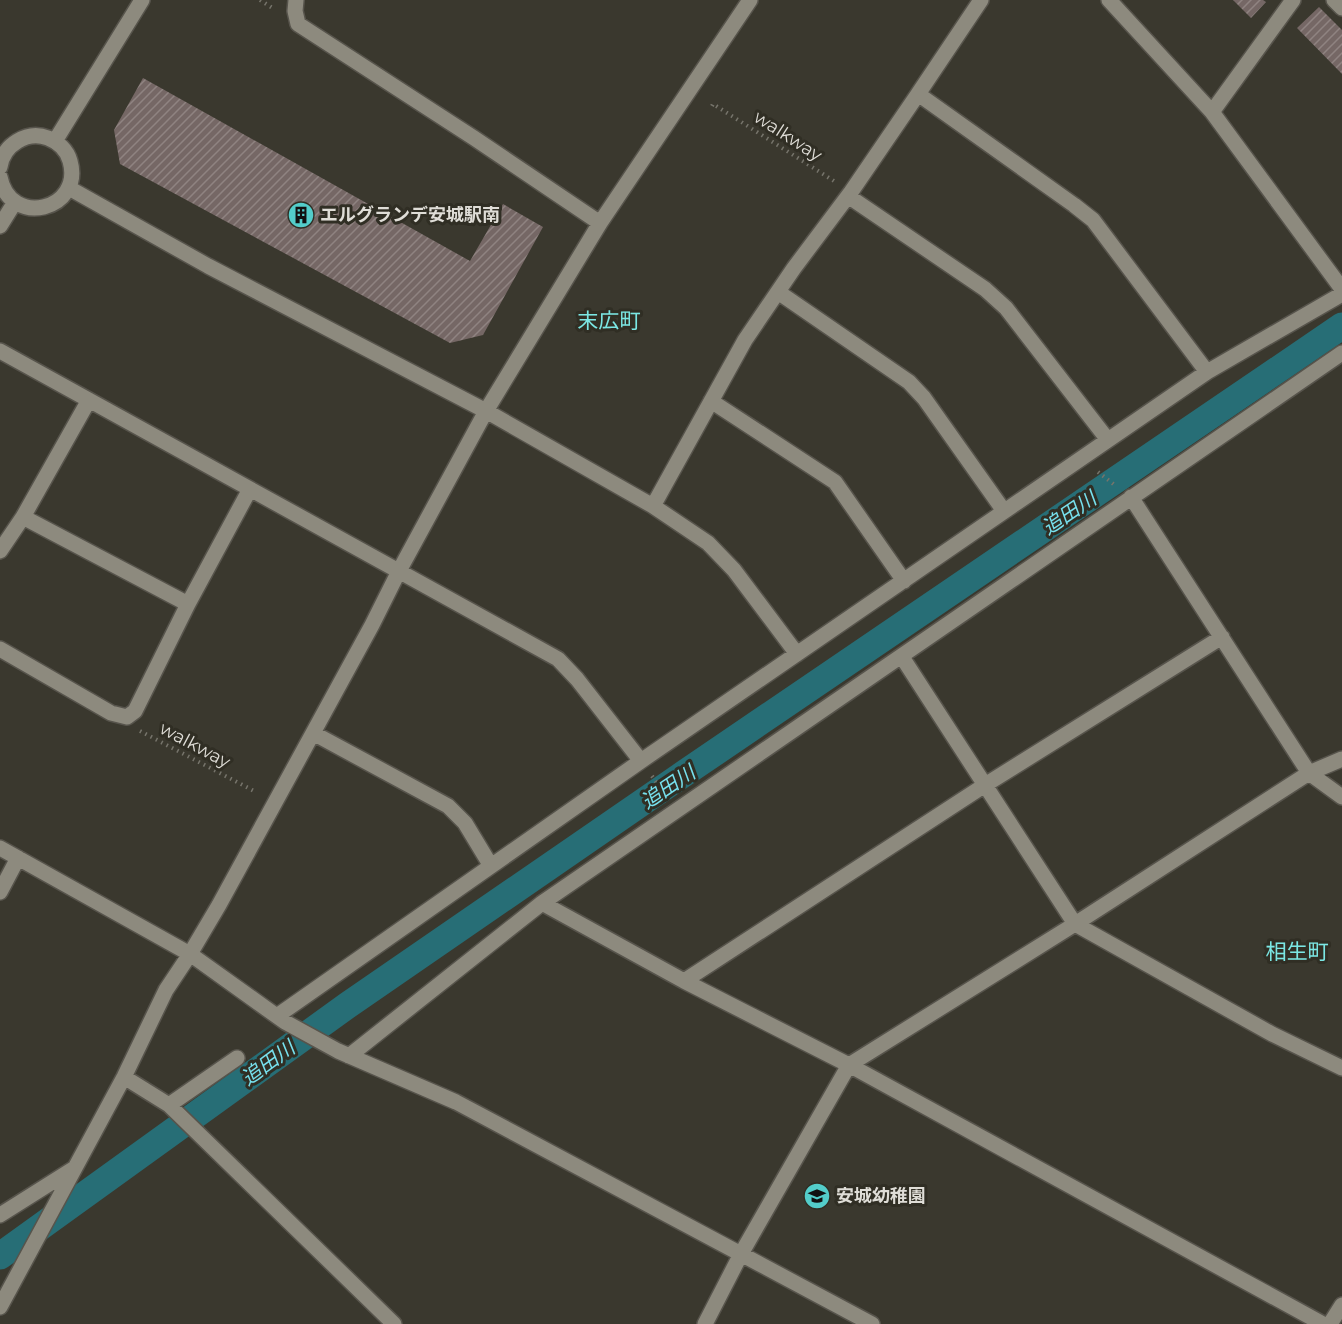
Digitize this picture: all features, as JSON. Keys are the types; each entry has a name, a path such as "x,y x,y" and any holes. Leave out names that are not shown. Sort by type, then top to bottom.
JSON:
{"street":[{"path":"55,141 142,0"},
{"path":"296,0 295,11 298,24 600,223"},
{"path":"0,1307 124,1077 166,990 190,954 313,734 486,411 600,223 750,0"},
{"path":"653,506 745,340 850,194 981,0"},
{"path":"1109,0 1212,112 1342,289"},
{"path":"1212,112 1293,0"},
{"path":"1334,0 1342,8"},
{"path":"918,94 1093,220 1207,372"},
{"path":"0,168 3,150 23,138 33,136 55,141 69,156 72,167 69,188 62,198 51,205 39,208 26,207 15,202 6,194 0,177"},
{"path":"69,188 208,266 486,411 653,506 708,543 734,570 797,654"},
{"path":"850,194 985,289 1006,308 1108,440"},
{"path":"0,226 15,202"},
{"path":"778,292 909,382 924,398 1005,511"},
{"path":"281,1019 491,866 641,761 1207,372 1342,294"},
{"path":"0,351 558,659 578,679 641,761"},
{"path":"344,1053 542,903 1342,353"},
{"path":"0,551 23,517 89,400"},
{"path":"711,401 835,482 904,581"},
{"path":"0,649 111,713 127,717 135,711 188,604 250,489"},
{"path":"1131,497 1309,773 1342,797"},
{"path":"23,517 188,604"},
{"path":"684,981 985,785 1222,637"},
{"path":"902,657 1075,924 1272,1034 1342,1068"},
{"path":"313,734 448,806 465,823 491,866"},
{"path":"705,1324 741,1254 849,1065 1075,924 1309,773 1342,759"},
{"path":"0,848 190,954 281,1019 344,1053 456,1102 872,1324"},
{"path":"0,892 18,858"},
{"path":"542,903 684,981 849,1065 1323,1324"},
{"path":"169,1106 237,1058"},
{"path":"124,1077 169,1106 394,1324"},
{"path":"0,1215 75,1167"},
{"path":"1330,1324 1342,1305"}],"path":[{"name":"walkway","path":"712,106 713,104 850,194"},
{"name":"walkway","path":"127,717 135,728 254,791"},
{"path":"641,761 670,801"}],"building":[{"path":"1233,0 1263,0 1266,2 1251,18"},
{"path":"1319,7 1342,30 1342,74 1297,28"},
{"name":"エルグランデ安城駅南","path":"143,78 470,261 503,204 543,227 483,335 450,343 120,164 114,130"}],"waterway":[{"name":"追田川","path":"0,1256 348,1005 1342,326"}],"place":[{"name":"エルグランデ安城駅南","path":"301,215"},
{"name":"安城幼稚園","path":"817,1196"}],"district":[{"name":"末広町","path":"609,320"},
{"name":"相生町","path":"1297,951"}]}
